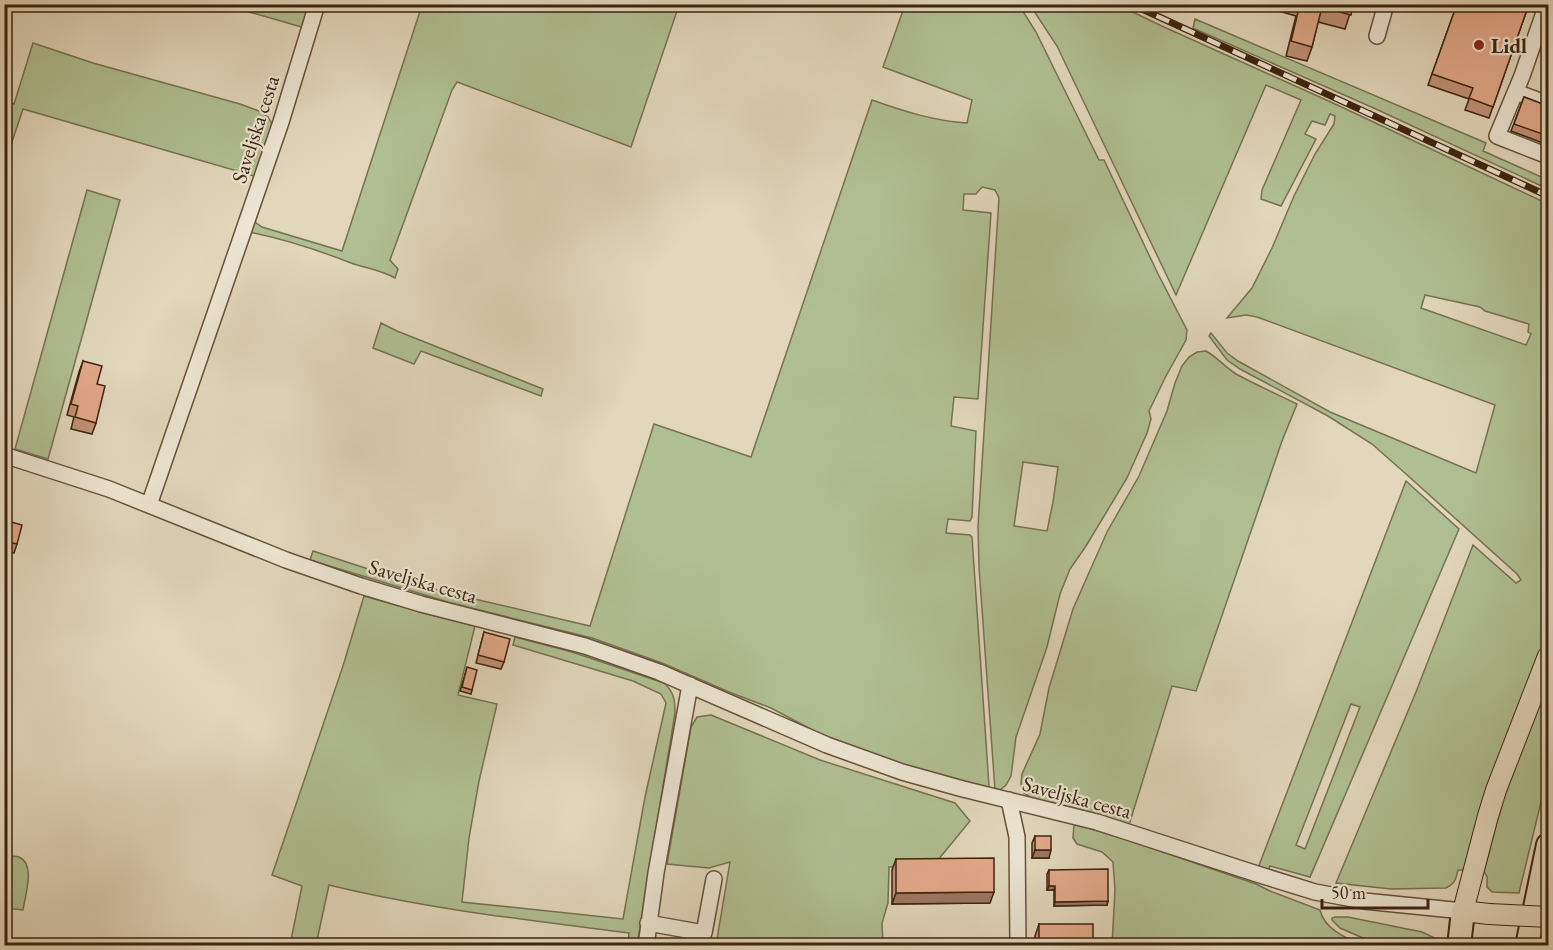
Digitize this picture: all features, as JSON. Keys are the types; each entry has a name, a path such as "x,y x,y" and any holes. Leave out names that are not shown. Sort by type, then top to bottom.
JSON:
{"highway":[{"path":"1527,945 1548,845"},
{"path":"1459,945 1463,911"}],"main road":[{"path":"1548,656 1496,790 1463,911 1548,917"}],"street":[{"name":"Saveljska cesta","path":"149,504 274,143 317,4"},
{"path":"1377,36 1386,4"},
{"path":"1547,4 1516,92 1497,136 1548,156"},
{"path":"1516,92 1548,104"},
{"name":"Saveljska cesta","path":"4,455 110,489 336,578 412,601 585,646 660,672 805,736 922,778 1097,822 1315,892 1364,901 1463,911"},
{"path":"646,945 656,873 690,685"},
{"path":"1009,800 1017,837 1018,945"},
{"path":"648,923 704,933 714,879"}],"green space":[{"path":"225,5 312,5 305,28"},
{"path":"422,5 679,5 631,147 457,82 452,90 390,260 398,269 395,278 301,245 249,232 252,220 262,227 342,251"},
{"path":"905,5 1019,5 1036,32 1099,160 1104,160 1187,330 1186,340 1149,411 1151,419 1147,433 1127,478 1070,569 1060,594 1047,647 1016,737 1011,776 1006,785 1000,790 995,790 978,526 999,198 995,190 982,187 976,194 964,194 963,210 991,213 978,399 954,397 951,426 976,431 972,517 970,521 948,519 946,533 972,537 989,786 987,789 904,766 835,742 771,708 662,663 592,638 451,603 310,560 313,551 449,593 590,626 654,424 751,457 872,100 919,115 967,123 972,100 883,67","holes":["1023,462 1058,467 1047,531 1014,526"]},
{"path":"1030,5 1118,5 1548,204 1548,634 1483,798 1464,870 1458,870 1455,881 1446,888 1391,889 1336,883 1416,692 1473,545 1516,583 1521,580 1372,444 1328,416 1240,369 1227,360 1209,336 1211,333 1227,353 1238,361 1330,412 1476,473 1495,405 1257,317 1246,315 1227,318 1252,288 1315,154 1334,124 1335,116 1330,114 1325,125 1312,121 1305,134 1316,139 1281,206 1261,199 1262,190 1301,100 1266,85 1176,295 1057,46","holes":["1425,295 1480,307 1485,311 1529,324 1528,332 1531,334 1526,345 1421,308"]},
{"path":"1195,19 1486,143 1483,151 1548,180 1548,189 1193,28"},
{"path":"33,43 93,63 259,111 268,117 272,124 272,132 258,177 23,109 4,166 4,101 14,104"},
{"path":"87,190 120,200 48,459 15,449"},
{"path":"381,323 543,389 541,396 421,351 414,364 373,348"},
{"path":"1206,351 1236,374 1297,404 1282,441 1196,691 1172,686 1129,825 1033,799 1022,789 1022,774 1040,734 1049,688 1073,609 1107,532 1139,476 1167,411 1182,366 1189,357 1197,352"},
{"path":"1406,481 1459,529 1310,877 1270,866 1268,871 1258,868","holes":["1351,704 1360,707 1305,849 1296,845"]},
{"path":"364,596 475,626 458,695 497,704 479,781 469,838 462,902 623,919 645,797 666,703 661,694 633,681 513,645 515,637 572,652 664,683 667,686 673,696 675,713 637,945 628,945 629,933 440,907 329,885 316,945 290,945 302,886 272,875 343,666"},
{"path":"1548,678 1548,773 1519,893 1492,892 1487,887 1487,877 1484,871 1506,788"},
{"path":"711,715 820,760 955,803 970,821 933,866 889,867 888,903 882,923 883,945 716,945 730,862 709,868 667,864 691,727 697,717"},
{"path":"1074,824 1256,884 1320,910 1322,917 1331,928 1362,945 1112,945 1115,890 1113,862 1102,852 1077,844 1073,838"},
{"path":"5,856 19,857 27,866 28,881 23,910 5,908"},
{"path":"1335,917 1348,917 1422,932 1435,938 1440,945 1379,945 1340,928 1332,920"}],"building":[{"path":"1300,4 1353,4 1351,15 1322,7 1312,47 1291,41"},
{"name":"Lidl","path":"1457,4 1529,4 1493,107 1469,98 1473,88 1432,74"},
{"path":"1524,97 1548,106 1548,136 1514,124"},
{"path":"83,361 102,366 97,384 105,386 96,423 75,417 78,406 71,404"},
{"path":"4,520 22,525 17,544 4,541"},
{"path":"4,568 11,569 6,590 4,590"},
{"path":"484,632 510,639 504,662 478,655"},
{"path":"467,667 477,670 472,690 462,687"},
{"path":"1035,836 1051,836 1051,850 1035,850"},
{"path":"994,858 994,892 896,893 896,859"},
{"path":"1108,869 1108,901 1055,902 1055,886 1049,886 1049,870"},
{"path":"1039,924 1093,924 1093,945 1039,945"}],"railway":[{"path":"1131,4 1548,196"}],"place":[{"name":"Lidl","path":"1479,45"}]}
